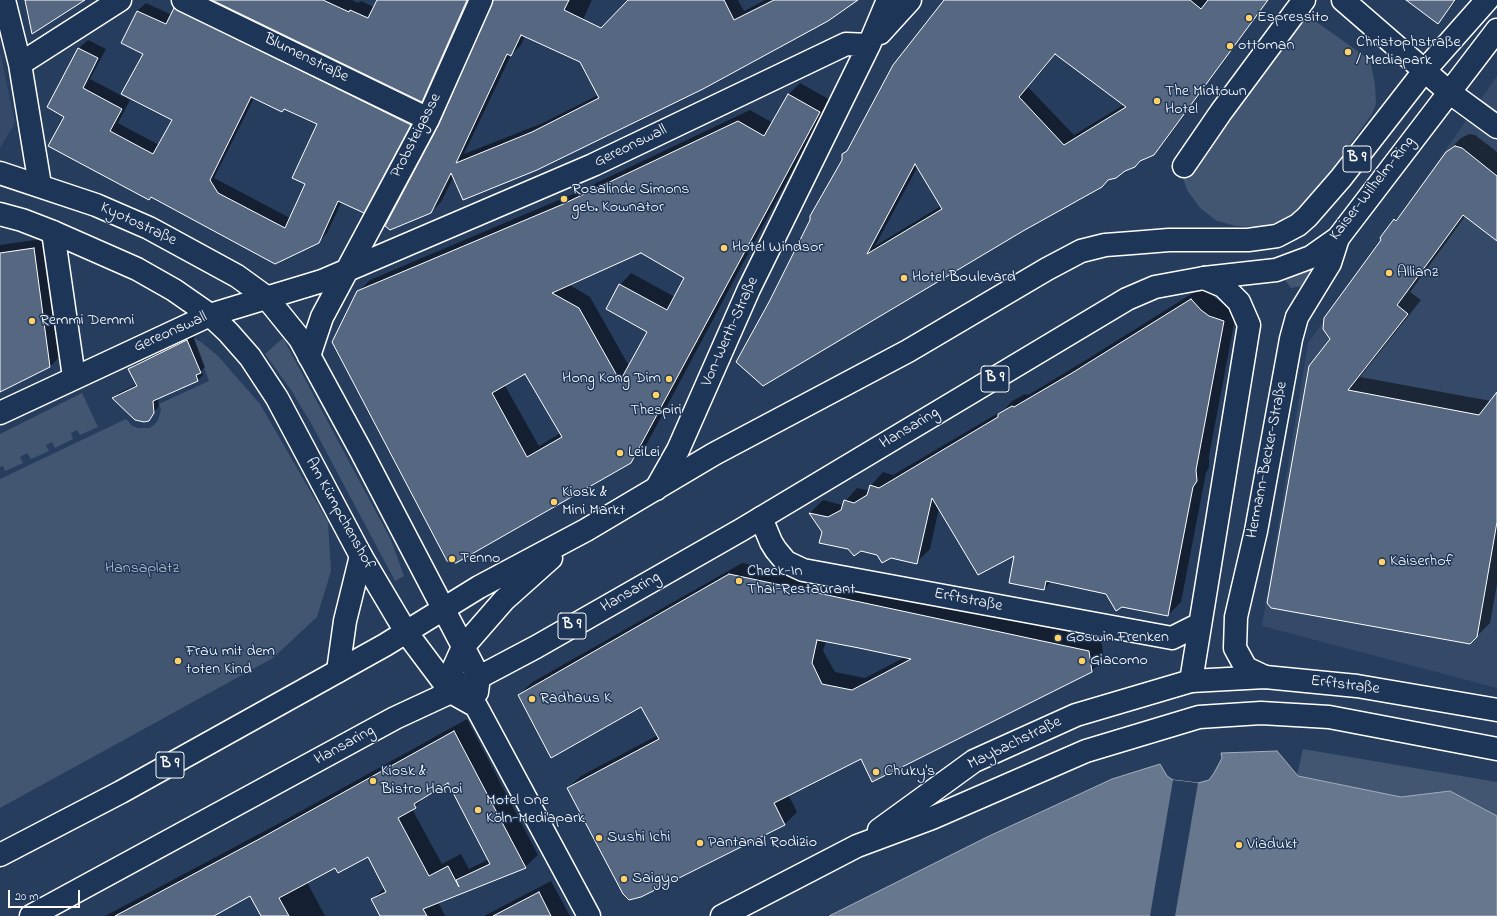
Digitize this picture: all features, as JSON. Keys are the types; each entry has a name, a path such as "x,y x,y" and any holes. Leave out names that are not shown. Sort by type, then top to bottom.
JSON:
{"main road":[{"path":"4,0 20,64 40,185"},
{"path":"20,64 120,0"},
{"name":"Blumenstraße","path":"183,0 428,119"},
{"name":"Probsteigasse","path":"348,270 428,119 481,0"},
{"name":"Von-Werth-Straße","path":"656,488 678,450 749,289 869,45 888,0"},
{"name":"Von-Werth-Straße","path":"869,45 910,0"},
{"path":"1184,166 1221,112 1304,0"},
{"path":"1343,0 1449,92 1497,127"},
{"name":"Kaiser-Wilhelm-Ring","path":"656,488 714,454 908,350 1046,269 1081,251 1105,245 1170,240 1248,240 1277,236 1298,225 1342,178 1425,70 1487,0"},
{"name":"Kaiser-Wilhelm-Ring","path":"1204,278 1276,270 1311,257 1338,238 1497,30"},
{"name":"Gereonswall","path":"0,413 74,377 210,315 322,281 593,165 846,44 869,45"},
{"name":"Kyotostraße","path":"0,173 40,185 96,205 149,228 237,276 266,297"},
{"path":"0,214 22,220 53,232 137,269 174,290 210,315"},
{"path":"53,232 74,377"},
{"name":"Hermann-Becker-Straße","path":"1264,677 1246,668 1235,648 1236,617 1256,531 1296,318 1330,263 1338,238"},
{"path":"309,356 322,317 348,270"},
{"path":"1191,681 1248,324 1236,299 1223,286 1204,278"},
{"name":"Hansaring","path":"31,916 431,701 438,691 479,677 536,647 761,518 1127,299 1155,287 1204,278"},
{"path":"266,297 289,324 309,356 361,451 442,609 479,677 476,706 589,916"},
{"name":"Am Kümpchenshof","path":"210,315 228,332 250,357 277,398 361,556 406,632 447,687 476,706"},
{"name":"B 9","path":"0,855 122,792 406,632 442,609 586,530 656,488"},
{"name":"Erftstraße","path":"761,518 776,550 786,562 803,570 1172,638 1200,624"},
{"name":"B 9","path":"447,687 450,676 463,647 504,600 586,530"},
{"path":"338,670 345,621 361,556"},
{"path":"442,609 448,641 449,664 447,687"},
{"name":"Erftstraße","path":"1191,681 1264,677 1356,686 1497,710"},
{"name":"Maybachstraße","path":"857,846 974,761 1076,715 1191,681"},
{"name":"Erftstraße","path":"1199,717 1261,713 1329,717 1497,749"},
{"name":"Maybachstraße","path":"722,916 857,846 932,818 1086,751 1199,717"}],"shaded area":[{"path":"0,52 15,123 0,148"},
{"path":"1497,76 1497,688 1262,626 1308,343 1392,227"},
{"path":"1277,751 1298,776 1401,797 1450,791 1497,816 1497,916 829,916 987,837 1112,779 1160,764 1167,776 1173,780 1198,783 1209,780 1222,758 1221,753"}],"green space":[{"path":"1304,13 1370,60 1375,84 1376,104 1372,114 1312,197 1284,221 1257,227 1236,226 1217,221 1200,208 1187,190 1182,175"},
{"path":"1315,267 1308,285 1291,288 1284,279"},
{"name":"Hansaplatz","path":"193,338 201,342 218,356 260,404 328,522 331,571 317,617 273,658 0,808 0,479 126,419 132,426 138,428 149,428 154,425 158,420 161,410 159,404 209,381"},
{"path":"283,338 391,540 404,576 395,581 312,425 291,390 265,354"},
{"path":"82,393 98,427 80,435 77,430 71,433 73,439 55,448 52,442 46,445 49,451 31,459 27,453 20,457 23,463 5,471 3,466 0,467 0,434"},
{"path":"1303,749 1497,782 1497,816 1450,791 1401,797 1297,776"}],"pier":[{"path":"1173,780 1198,783 1175,916 1150,916"}],"building":[{"path":"25,0 85,0 32,34"},
{"path":"212,0 323,0 349,12 350,10 368,18 377,0 467,0 422,102"},
{"path":"493,0 569,0 564,10 601,28 628,0 724,0 734,20 774,0 858,0 828,21 703,89 537,170 463,200 451,173 431,213 390,230 385,226 439,124","holes":["521,35 580,62 599,98 532,132 456,163 507,54 511,56"]},
{"path":"944,0 1190,0 1201,9 1208,0 1268,0 1154,155 1140,161 1135,167 1125,171 1116,178 1108,180 1102,187 1023,231 763,386 736,362 769,302 810,220 810,216 842,160 842,154 847,151 893,65","holes":["1055,54 1126,107 1064,145 1019,97","915,164 942,209 867,254"]},
{"path":"1406,0 1455,0 1438,24"},
{"path":"174,8 411,125 364,213 338,201 319,243 275,264 151,197 149,200 48,146 64,117 47,107 78,48 98,58 83,88 122,109 110,131 153,154 172,120 121,94 143,54 121,43 137,11 166,24","holes":["251,97 282,112 284,109 317,124 292,178 305,184 285,228 218,193 210,180"]},
{"path":"788,94 820,112 631,463 456,563 447,561 332,342 357,291 561,205 738,121 764,136","holes":["641,253 684,278 667,310 619,284 606,309 647,332 620,381 579,308 552,293","525,374 562,437 527,457 492,393"]},
{"path":"1455,146 1462,148 1497,176 1497,241 1463,215 1397,305 1408,314 1348,390 1479,415 1497,392 1497,522 1477,637 1470,644 1271,608 1267,603 1309,366 1330,339 1323,329 1324,318 1381,240 1380,238 1394,219 1396,221 1446,152"},
{"path":"34,248 50,367 0,392 0,253"},
{"path":"1191,299 1209,316 1224,321 1196,470 1197,481 1193,487 1168,616 1122,607 1116,611 1106,594 1046,581 1044,590 1009,583 1014,556 978,575 932,498 917,564 891,558 882,563 877,555 861,551 854,556 848,549 819,543 822,532 809,513 828,517 841,510 844,500 854,503 867,495 870,485 879,488 998,417 998,414 1012,406 1014,407 1072,373"},
{"path":"187,340 201,373 196,375 198,381 153,401 154,413 149,421 144,422 135,420 112,398 137,386 128,369"},
{"path":"729,574 1089,651 1092,672 872,782 861,759 774,803 785,825 641,897 629,900 623,894 567,788 659,739 641,707 551,758 518,695","holes":["817,640 911,659 852,690 822,684 812,663"]},
{"path":"454,731 526,868 423,909 427,916 380,916 371,899 386,892 368,857 338,873 335,868 279,898 289,916 261,916 250,896 214,916 115,916 263,837","holes":["448,783 490,864 456,880 459,887 448,866 429,876 398,818 416,808 414,804"]},
{"path":"539,892 551,916 493,916"}],"place":[{"name":"Espressito","path":"1249,18"},
{"name":"ottoman","path":"1230,46"},
{"name":"Christophstraße / Mediapark","path":"1348,52"},
{"name":"The Midtown Hotel","path":"1157,101"},
{"name":"Rosalinde Simons geb. Kownator","path":"564,199"},
{"name":"Hotel Windsor","path":"724,248"},
{"name":"Allianz","path":"1389,273"},
{"name":"Hotel Boulevard","path":"904,278"},
{"name":"Remmi Demmi","path":"32,321"},
{"name":"Hong Kong Dim","path":"669,379"},
{"name":"Thespiri","path":"656,395"},
{"name":"LeiLei","path":"620,453"},
{"name":"Kiosk & Mini Markt","path":"554,502"},
{"name":"Tenno","path":"452,559"},
{"name":"Kaiserhof","path":"1382,562"},
{"name":"Check-In Thai-Restaurant","path":"739,581"},
{"name":"Goswin Frenken","path":"1058,638"},
{"name":"Frau mit dem toten Kind","path":"178,661"},
{"name":"Giacomo","path":"1082,661"},
{"name":"Radhaus K","path":"532,699"},
{"name":"Chuky's","path":"876,772"},
{"name":"Kiosk & Bistro Hanoi","path":"373,781"},
{"name":"Motel One Köln-Mediapark","path":"478,810"},
{"name":"Sushi Ichi","path":"599,838"},
{"name":"Pantanal Rodizio","path":"700,843"},
{"name":"Viadukt","path":"1239,845"},
{"name":"Saigyo","path":"624,879"}]}
